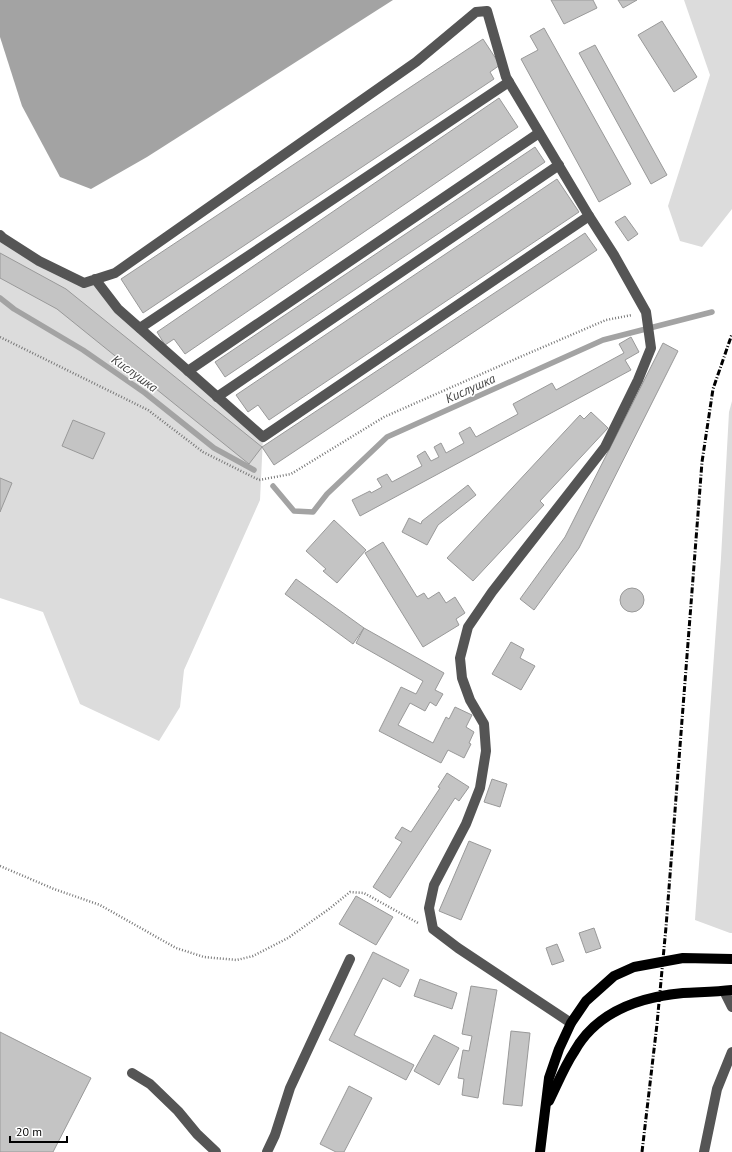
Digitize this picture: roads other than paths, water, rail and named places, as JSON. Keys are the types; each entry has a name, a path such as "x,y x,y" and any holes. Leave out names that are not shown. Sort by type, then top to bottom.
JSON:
{"main road":[{"path":"540,1152 549,1078 559,1049 571,1023 586,1001 614,976 634,967 683,958 732,959"},
{"path":"546,1108 574,1051 588,1032 606,1016 629,1004 650,998 682,993 728,990"}],"lane":[{"path":"0,235 39,261 84,284 115,273 410,66 476,12 487,11 506,77 614,255 646,312 651,348 638,380 605,447 492,592 468,627 460,658 462,678 470,700 484,724 486,751 480,788 466,824 434,885 429,908 433,928 458,948 571,1023"},
{"path":"140,328 509,82"},
{"path":"188,371 539,132"},
{"path":"217,396 559,165"},
{"path":"95,279 118,309 263,437 589,216"},
{"path":"267,1152 275,1135 290,1088 350,959"},
{"path":"728,990 732,1007"},
{"path":"704,1152 718,1089 732,1052"},
{"path":"132,1073 150,1084 178,1111 197,1134 216,1152"}],"waterway":[{"name":"Кислушка","path":"0,298 14,309 83,350 145,393 214,448 254,470"},
{"name":"Кислушка","path":"273,486 294,511 313,512 327,494 387,437 603,340 712,312"}],"railway":[{"path":"642,1152 657,1024 666,927 702,462 713,389 732,334"}]}
